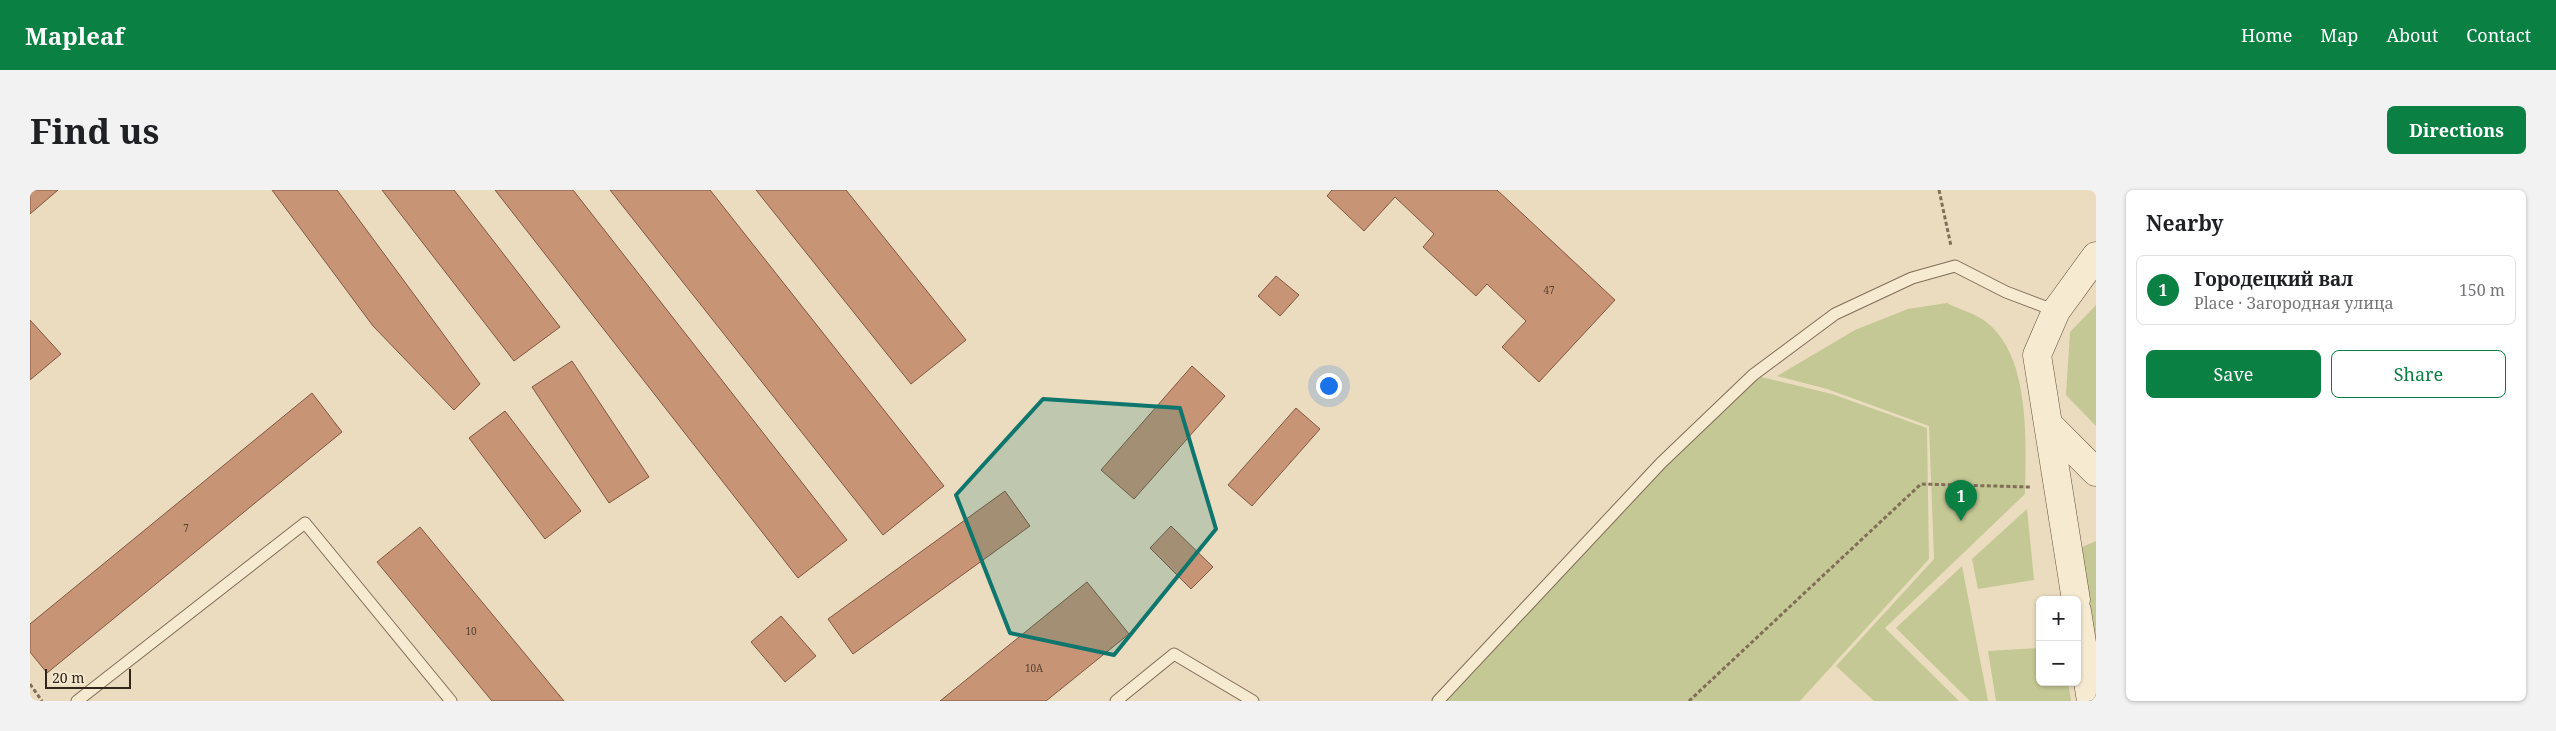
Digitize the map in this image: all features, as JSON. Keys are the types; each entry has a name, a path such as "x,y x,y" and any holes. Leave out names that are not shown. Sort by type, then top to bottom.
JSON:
{"street":[{"path":"2075,596 2037,356 2056,312 2096,256"},
{"path":"2049,425 2096,472"},
{"path":"2081,637 2091,701"}],"lane":[{"path":"1438,701 1661,463 1753,375 1834,314 1912,278 1955,266 2006,292 2056,312"},
{"path":"77,701 305,523 451,701"},
{"path":"1116,701 1174,654 1253,701"}],"path":[{"path":"1939,190 1955,266"},
{"path":"1689,701 1921,484 2059,488"},
{"path":"30,684 42,701"}],"highlighted area":[{"path":"1043,399 1180,408 1216,529 1114,655 1010,633 956,495"}],"green space":[{"path":"1947,303 1985,321 2000,336 2011,355 2023,401 2026,450 2025,494 1885,628 1959,701 1874,701 1836,666 1934,559 1929,426 1827,389 1777,376 1855,330 1908,309"},
{"path":"2096,305 2096,426 2066,395 2070,332"},
{"path":"1753,375 1832,394 1927,428 1929,559 1800,701 1438,701"},
{"path":"2027,509 2034,580 1978,589 1972,559"},
{"path":"2096,541 2096,665 2080,548"},
{"path":"1962,566 1988,701 1970,701 1896,628"},
{"path":"2036,648 2036,686 2069,686 2071,701 1996,701 1988,651"}],"building":[{"path":"30,190 58,190 30,214"},
{"path":"272,190 337,190 480,384 454,410 373,326"},
{"path":"382,190 454,190 560,327 514,361"},
{"path":"495,190 573,190 847,540 798,578"},
{"path":"610,190 710,190 944,486 883,535"},
{"path":"756,190 846,190 966,340 911,384"},
{"path":"1332,190 1497,190 1615,300 1539,382 1502,347 1526,321 1487,284 1476,296 1423,247 1434,234 1395,197 1364,231 1327,196"},
{"path":"1276,276 1299,295 1280,316 1258,296"},
{"path":"30,320 61,354 30,380"},
{"path":"572,361 649,477 609,503 532,387"},
{"path":"1192,366 1225,396 1134,499 1101,470"},
{"path":"312,393 342,432 47,673 30,652 30,624"},
{"path":"1296,408 1320,429 1252,506 1228,485"},
{"path":"505,411 581,511 545,539 469,438"},
{"path":"1005,491 1030,526 853,654 828,619"},
{"path":"1171,526 1213,567 1191,589 1150,548"},
{"path":"420,527 564,701 492,701 377,562"},
{"path":"1087,582 1129,634 1046,701 940,701"},
{"path":"781,616 816,656 785,682 751,642"}],"place":[{"name":"Городецкий вал","path":"1961,521"}]}
